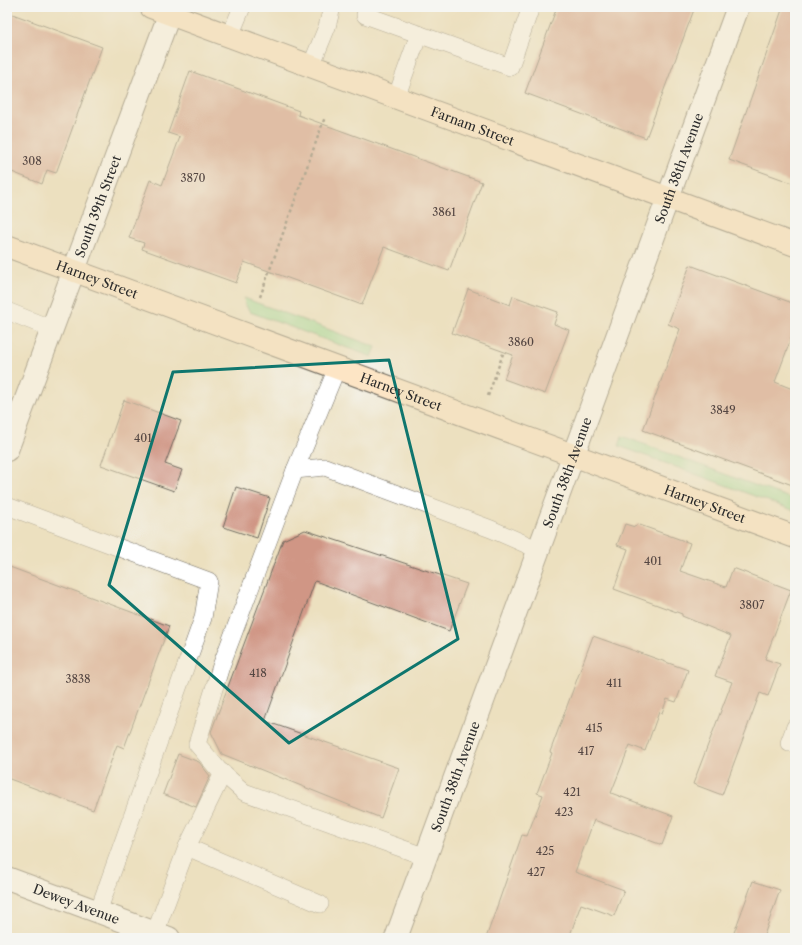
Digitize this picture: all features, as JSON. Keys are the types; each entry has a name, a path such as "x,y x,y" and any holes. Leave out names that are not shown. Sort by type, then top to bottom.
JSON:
{"main road":[{"name":"Farnam Street","path":"164,9 230,36 795,245"},
{"name":"Harney Street","path":"7,246 795,537"}],"street":[{"name":"South 38th Avenue","path":"396,938 738,7"},
{"name":"South 39th Street","path":"7,450 12,422 52,329 164,9"},
{"name":"Dewey Avenue","path":"7,878 162,936"}],"lane":[{"path":"230,36 242,7"},
{"path":"311,66 327,27 332,7"},
{"path":"368,7 365,15 510,67 531,7"},
{"path":"396,98 419,34"},
{"path":"7,311 52,329"},
{"path":"337,368 295,470 221,666 197,744 223,773 244,792 426,857"},
{"path":"295,470 325,467 491,529 539,550"},
{"path":"7,506 209,581 203,618 98,912"},
{"path":"789,743 795,727"},
{"path":"162,936 187,847 223,773"},
{"path":"187,847 320,904"}],"path":[{"path":"260,297 325,117"},
{"path":"488,396 504,351"}],"highlighted area":[{"path":"389,360 458,639 289,743 109,585 173,372"}],"green space":[{"path":"244,298 376,347 372,357 250,312 245,304"},
{"path":"622,436 795,500 795,511 619,446"}],"building":[{"path":"557,7 695,7 646,138 525,93"},
{"path":"783,7 795,7 795,184 729,160"},
{"path":"7,12 102,47 56,173 47,170 42,184 7,170"},
{"path":"190,71 299,111 298,115 482,182 449,271 384,247 362,305 244,262 236,283 142,249 144,243 129,238 150,180 162,185 180,137 168,133"},
{"path":"690,265 795,304 795,328 775,382 795,390 795,486 643,430 680,329 668,324"},
{"path":"468,289 510,305 513,296 558,312 554,324 569,330 545,394 504,379 513,355 452,333"},
{"path":"124,400 181,421 165,464 182,470 174,491 101,465"},
{"path":"236,487 270,498 257,538 223,527"},
{"path":"625,524 635,527 637,524 690,543 680,571 726,587 733,568 791,590 765,659 780,664 768,696 760,693 722,795 693,784 732,682 715,676 731,636 682,616 682,614 614,589 628,549 617,545"},
{"path":"305,530 467,584 449,631 315,581 265,721 399,768 381,818 222,754 211,732 283,540"},
{"path":"7,566 169,626 124,748 117,745 93,810 7,778"},
{"path":"593,636 688,670 676,702 667,699 662,713 659,712 645,751 630,745 611,793 673,816 662,845 594,820 575,872 624,890 614,916 581,904 569,938 486,938 522,835 527,836 543,795 537,793 552,753 550,752"},
{"path":"178,754 199,762 210,776 196,807 163,794"},
{"path":"753,881 780,890 763,938 732,938"}]}
